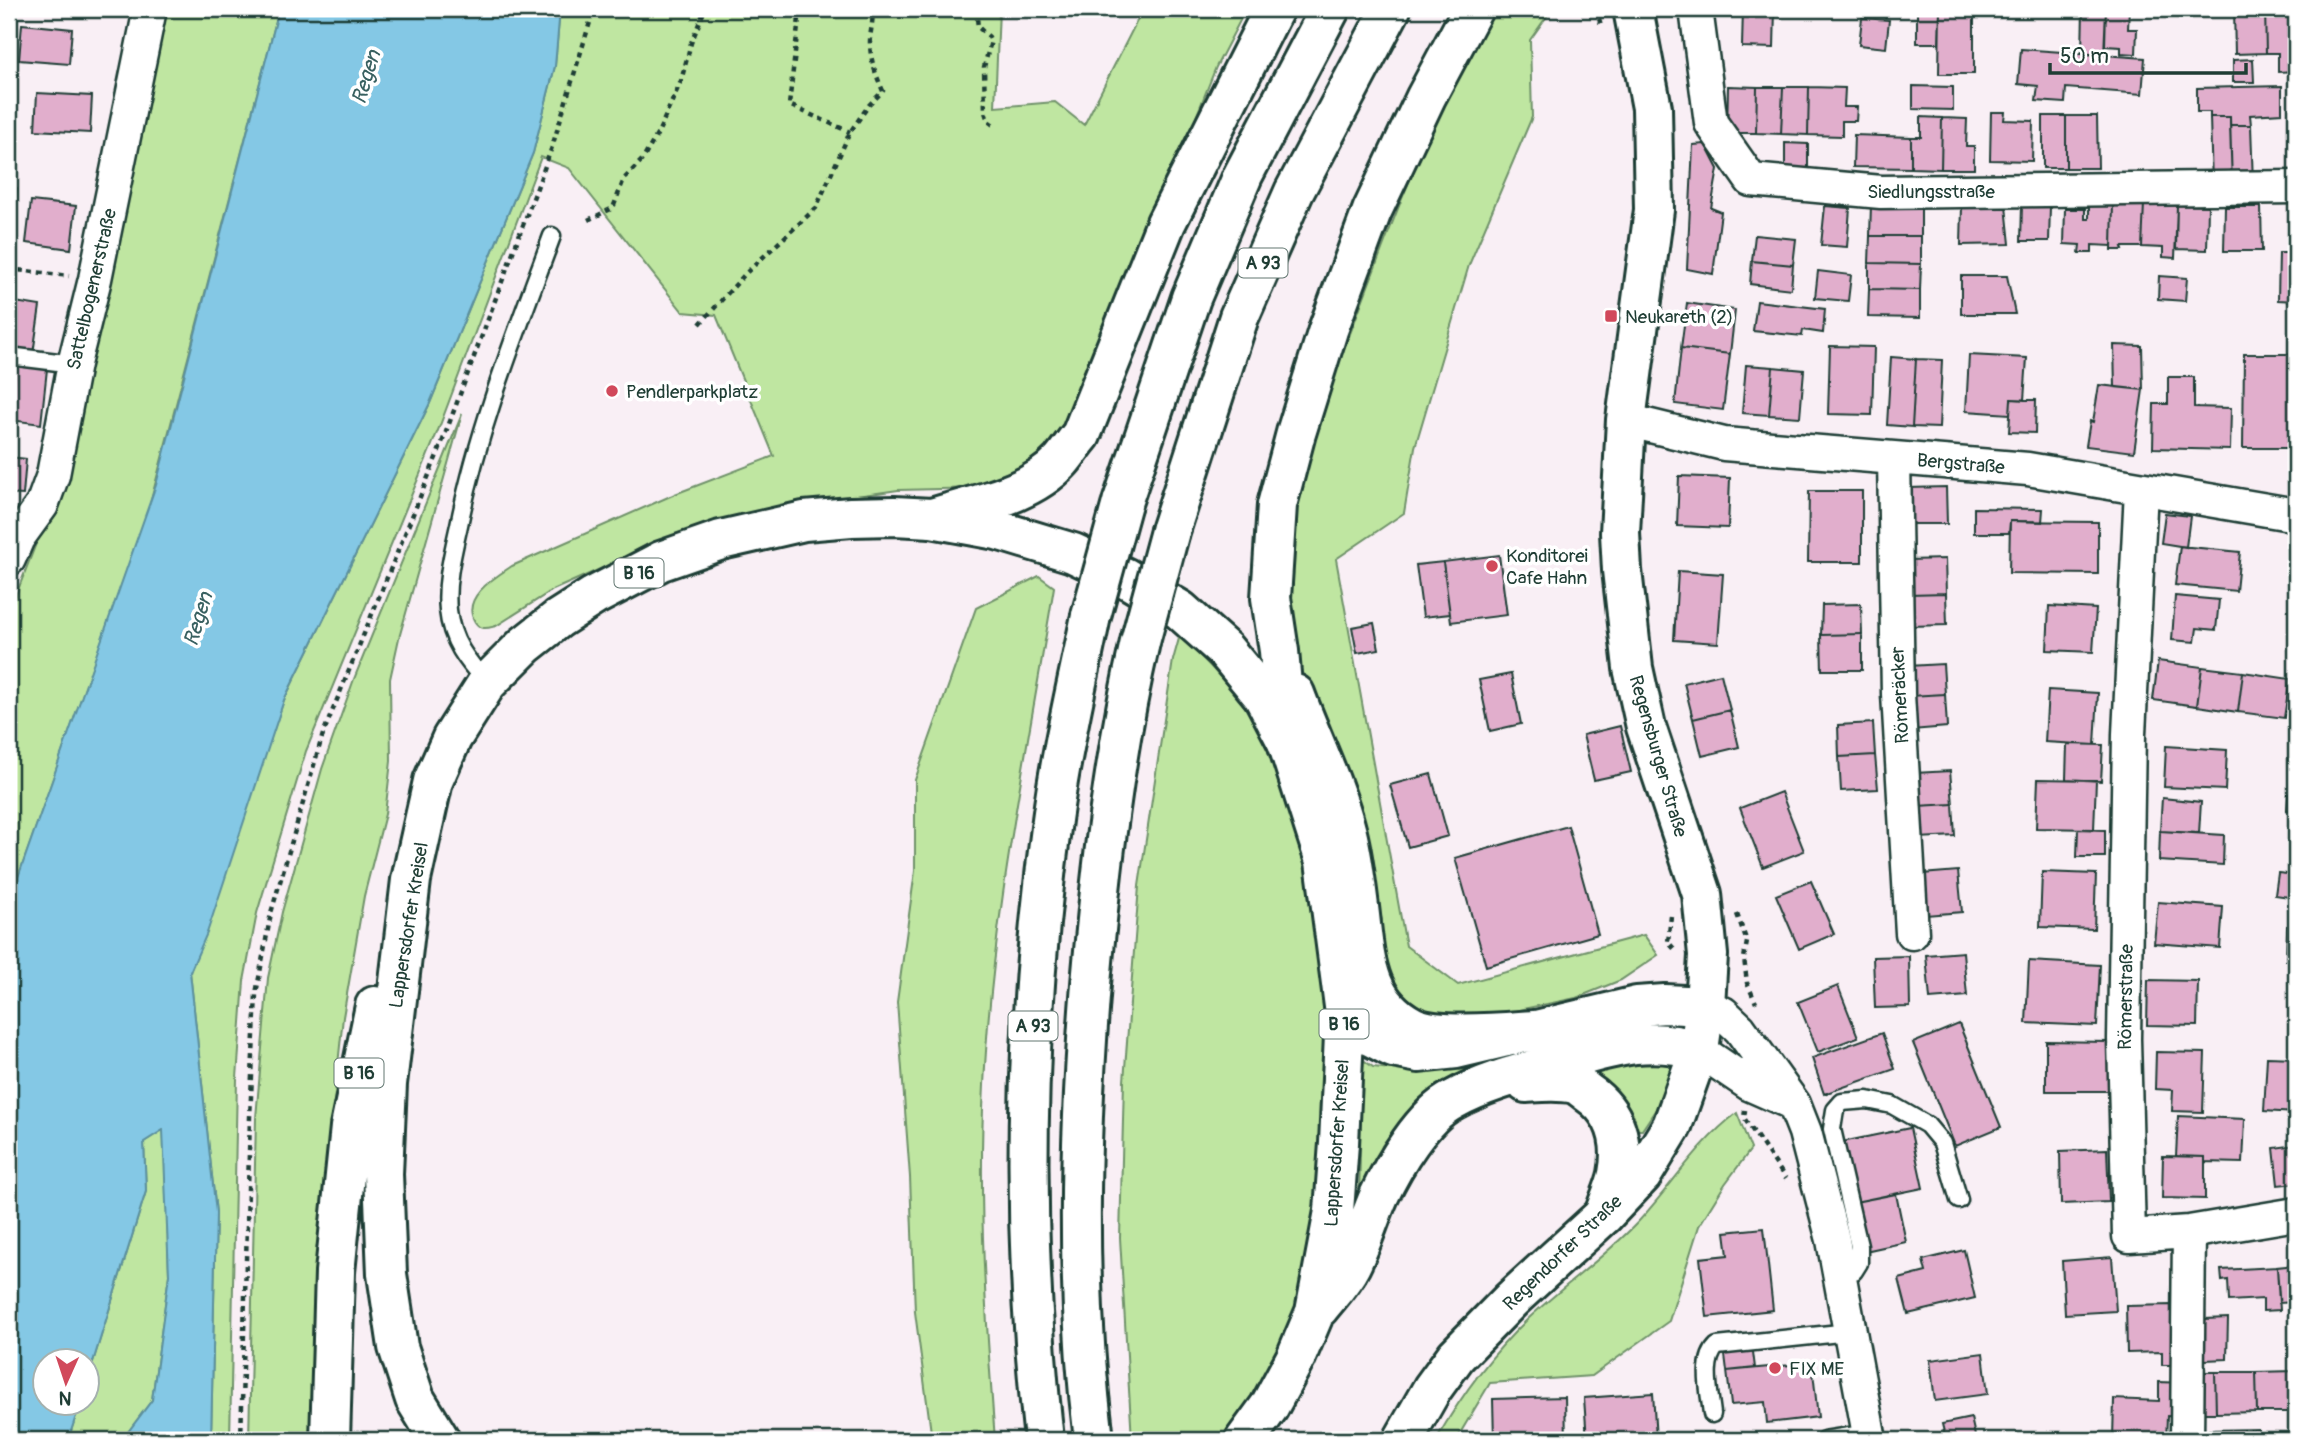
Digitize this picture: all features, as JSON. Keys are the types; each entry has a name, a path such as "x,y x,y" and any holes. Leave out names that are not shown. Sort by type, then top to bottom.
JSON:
{"main road":[{"path":"932,518 1009,494 1033,483 1060,462 1081,435 1166,223 1274,9"},
{"name":"A 93","path":"1044,1440 1029,1242 1029,1150 1034,998 1052,819 1065,739 1091,616 1122,503 1191,298 1243,175 1330,9"},
{"name":"A 93","path":"1094,1440 1085,1370 1080,1244 1084,1073 1107,821 1126,702 1170,531 1239,317 1294,192 1391,9"},
{"path":"1287,742 1271,598 1278,505 1296,433 1328,330 1373,211 1426,97 1473,9"},
{"name":"Regensburger Straße","path":"1633,9 1652,108 1654,210 1626,420 1620,533 1627,625 1646,727 1702,894 1708,955 1699,1050"},
{"name":"Lappersdorfer Kreisel","path":"440,1440 415,1399 398,1347 387,1273 384,1223 387,1084 411,880 433,781 452,738 487,683 525,645 594,596 661,561 721,540 804,521 851,517 932,518 998,530 1073,553 1126,578 1180,610 1225,650 1263,696 1287,742 1325,861 1345,1014 1334,1211 1315,1312 1296,1357 1269,1407 1245,1440"},
{"path":"1279,651 1347,833 1365,964 1379,998 1393,1014 1415,1028 1471,1034 1534,1030"},
{"name":"B 16","path":"330,1440 335,1272 350,1126 379,989 411,880"},
{"name":"B 16","path":"1345,1014 1368,1035 1393,1048 1419,1053 1456,1049 1637,1006 1705,1006"},
{"name":"B 16","path":"1315,1312 1336,1288 1350,1266 1379,1195 1423,1126 1450,1101 1518,1074 1620,1045 1661,1042 1699,1050"},
{"name":"Regendorfer Straße","path":"1404,1440 1432,1389 1456,1356 1512,1298 1604,1215 1642,1175 1672,1126 1699,1050"},
{"name":"B 16","path":"1479,1088 1550,1081 1576,1084 1597,1099 1615,1124 1620,1149 1618,1175 1604,1215"}],"street":[{"name":"Sattelbogenerstraße","path":"12,544 41,505 52,475 150,9"},
{"name":"Siedlungsstraße","path":"1696,9 1711,122 1751,180 1881,192 2296,187"},
{"name":"Bergstraße","path":"1626,420 1724,444 2028,469 2296,515"},
{"name":"Römeräcker","path":"1894,458 1898,694 1912,933"},
{"name":"Römerstraße","path":"2141,489 2129,734 2124,984 2129,1236 2189,1232"},
{"path":"1705,1006 1723,1013 1740,1029 1794,1104 1805,1132 1833,1240 1869,1436"},
{"path":"1699,1050 1749,1084 1794,1104"},
{"path":"2187,1440 2189,1232 2296,1214"}],"lane":[{"path":"487,683 465,659 453,635 447,608 452,558 467,486 489,409 552,236"},
{"path":"9,356 74,364"},
{"path":"1838,1274 1854,1271 1859,1263 1859,1246 1832,1129 1835,1110 1842,1102 1867,1100 1892,1105 1927,1125 1942,1143 1959,1199"},
{"path":"1712,1414 1709,1356 1717,1346 1849,1332"},
{"path":"1824,1440 1869,1436"}],"path":[{"path":"241,1440 250,1117 256,1008 271,913 323,734 439,448 535,193 552,147 594,9"},
{"path":"588,220 613,208 624,179 642,159 658,133 681,81 691,43 705,9"},
{"path":"800,9 789,105 850,132"},
{"path":"700,324 746,273 816,208 850,132 883,90 872,62 872,9"},
{"path":"975,9 978,27 991,41 984,67 985,111 988,121 995,125"},
{"path":"9,269 95,279"},
{"path":"1744,958 1747,983 1761,1013"}],"green space":[{"path":"163,9 279,9 150,504 9,903 9,613 37,541 64,488"},
{"path":"560,9 999,9 995,107 1055,102 1084,125 1143,9 1246,9 1216,67 1083,402 1035,468 982,488 898,490 815,502 634,554 553,590 496,626 485,628 475,622 472,605 481,589 512,566 675,494 774,456 716,315 683,312 569,168 541,157 439,428 306,751 257,913 244,981 237,1078 230,1440 211,1440 216,1213 190,972 284,700 430,403 533,153 555,66"},
{"path":"1495,9 1552,9 1530,40 1532,117 1469,265 1415,447 1404,513 1336,559 1406,946 1458,985 1644,935 1658,955 1621,980 1576,998 1473,1023 1441,1019 1414,1007 1391,979 1377,936 1382,920 1358,832 1299,660 1290,611 1289,573 1298,498 1330,388 1386,238 1419,159 1449,95"},
{"path":"462,414 390,679 391,761 385,814 364,896 343,1017 318,1256 310,1440 249,1440 256,1118 268,978 282,912 322,769 354,679"},
{"path":"1039,576 1054,587 1003,897 988,1022 984,1085 982,1219 995,1440 932,1440 915,1312 910,1177 897,1002 915,871 915,780 976,608"},
{"path":"1180,635 1250,714 1272,751 1283,779 1315,895 1319,924 1323,987 1323,1121 1315,1219 1307,1267 1294,1314 1276,1359 1252,1401 1221,1440 1132,1440 1120,1238 1124,1081 1139,886 1173,660"},
{"path":"1620,1022 1430,1096 1397,1125 1382,1146 1367,1189 1359,1201 1362,1059 1373,1067 1419,1072 1461,1066"},
{"path":"1654,1061 1668,1064 1673,1073 1658,1106 1642,1130 1636,1130 1618,1098 1588,1074 1597,1068"},
{"path":"1737,1113 1751,1149 1699,1226 1669,1321 1592,1376 1490,1383 1456,1440 1436,1440 1467,1391 1515,1331 1624,1236 1709,1138"},
{"path":"164,1129 169,1275 152,1400 122,1440 68,1440 75,1418 102,1418 102,1348 97,1348 146,1191 144,1142"}],"water":[{"name":"Regen","path":"279,9 560,9 555,66 533,153 430,403 284,700 207,933 190,972 216,1213 211,1440 122,1440 152,1400 169,1275 163,1130 144,1142 146,1191 97,1348 32,1348 32,1418 75,1418 68,1440 9,1440 9,903 156,485"}],"building":[{"path":"1743,9 1775,9 1774,48 1742,47"},
{"path":"1917,9 1940,9 1939,43 1917,43"},
{"path":"1940,9 1974,9 1974,74 1939,74"},
{"path":"2083,9 2106,9 2104,55 2082,54"},
{"path":"2106,9 2129,9 2128,29 2137,29 2136,54 2121,53 2121,47 2105,46"},
{"path":"2234,9 2265,9 2266,53 2235,54"},
{"path":"2265,9 2296,9 2296,71 2278,72 2278,53 2266,53"},
{"path":"1862,18 1889,20 1886,48 1859,45"},
{"path":"22,24 72,29 69,64 19,60"},
{"path":"2021,49 2145,58 2142,94 2066,88 2065,103 2036,101 2038,86 2018,84"},
{"path":"2253,59 2254,82 2233,82 2233,60"},
{"path":"1728,86 1757,87 1756,133 1727,133"},
{"path":"1913,86 1953,87 1953,110 1913,109"},
{"path":"2282,86 2282,113 2250,115 2251,125 2230,125 2230,117 2210,117 2210,112 2197,112 2197,88"},
{"path":"1757,87 1783,87 1781,134 1756,133"},
{"path":"1783,87 1809,87 1808,135 1781,134"},
{"path":"1809,87 1845,88 1844,107 1857,107 1856,121 1842,121 1842,136 1808,135"},
{"path":"37,93 92,96 90,133 35,130"},
{"path":"1991,112 2005,112 2004,120 2033,121 2032,161 1990,160"},
{"path":"2043,116 2066,116 2066,168 2043,168"},
{"path":"2066,116 2097,116 2098,168 2066,168"},
{"path":"1921,117 1942,118 1941,169 1911,168 1911,137 1921,137"},
{"path":"2210,117 2230,117 2232,185 2212,185"},
{"path":"1942,118 1967,119 1966,146 1974,146 1974,169 1941,169"},
{"path":"2230,125 2251,125 2253,184 2232,185"},
{"path":"1854,135 1911,137 1911,168 1853,167"},
{"path":"1785,143 1808,144 1808,173 1785,173"},
{"path":"1705,144 1718,169 1711,208 1721,212 1713,274 1687,269 1693,145"},
{"path":"9,187 17,188 13,237 9,237"},
{"path":"31,201 76,206 71,249 26,243"},
{"path":"2089,203 2113,203 2112,246 2092,245 2092,253 2079,253 2080,245 2064,244 2065,209 2085,209 2085,219 2089,219"},
{"path":"2113,203 2144,204 2142,247 2112,250"},
{"path":"2144,204 2177,205 2175,258 2163,257 2163,248 2142,247"},
{"path":"1871,205 1921,206 1921,236 1870,236"},
{"path":"2177,205 2208,206 2207,250 2176,249"},
{"path":"1825,206 1850,208 1847,247 1821,245"},
{"path":"1962,206 2006,206 2010,244 1961,245"},
{"path":"2022,206 2050,206 2049,241 2021,241"},
{"path":"2225,207 2261,207 2262,251 2224,251"},
{"path":"1755,235 1796,239 1793,265 1752,261"},
{"path":"1870,236 1921,236 1921,264 1869,263"},
{"path":"2279,253 2296,253 2296,301 2278,300"},
{"path":"1752,261 1793,265 1791,289 1750,284"},
{"path":"1869,263 1921,264 1920,290 1869,289"},
{"path":"1818,271 1851,275 1848,301 1815,298"},
{"path":"1961,276 2007,276 2015,314 1961,314"},
{"path":"2159,276 2187,278 2185,301 2158,299"},
{"path":"1869,289 1920,290 1920,318 1868,317"},
{"path":"9,301 40,306 33,354 9,350"},
{"path":"1757,301 1825,309 1823,333 1803,330 1802,336 1753,331"},
{"path":"1687,303 1735,310 1730,354 1681,348"},
{"path":"2114,345 2142,346 2143,390 2115,387"},
{"path":"1830,346 1874,347 1872,415 1828,414"},
{"path":"1681,348 1730,354 1723,410 1675,404"},
{"path":"2244,354 2296,354 2296,448 2243,448"},
{"path":"1969,355 2027,358 2024,400 2011,399 2010,414 1966,411"},
{"path":"1891,357 1916,359 1912,427 1887,425"},
{"path":"1916,359 1942,360 1939,428 1912,427"},
{"path":"9,365 16,366 10,420 9,420"},
{"path":"1746,365 1773,367 1769,415 1742,413"},
{"path":"16,366 47,369 41,424 10,420"},
{"path":"1773,367 1804,370 1800,417 1769,415"},
{"path":"2168,377 2194,377 2194,407 2231,408 2230,450 2153,448 2154,404 2168,404"},
{"path":"2099,385 2143,390 2134,452 2086,446"},
{"path":"2011,399 2036,400 2035,433 2009,432"},
{"path":"2288,448 2296,448 2296,501 2290,499"},
{"path":"9,457 26,459 23,495 9,494"},
{"path":"1679,476 1730,478 1728,528 1677,526"},
{"path":"1946,487 1947,524 1908,524 1908,488"},
{"path":"1809,491 1862,491 1862,562 1808,562"},
{"path":"1974,508 2043,509 2042,522 2010,521 2009,533 1974,533"},
{"path":"2165,513 2190,516 2186,547 2161,543"},
{"path":"2010,521 2098,522 2098,574 2009,573"},
{"path":"2180,546 2240,552 2236,591 2175,585"},
{"path":"1499,555 1507,615 1451,622 1443,562"},
{"path":"1945,559 1946,593 1909,594 1908,560"},
{"path":"1443,562 1450,614 1423,617 1416,565"},
{"path":"1678,571 1723,574 1718,643 1674,640"},
{"path":"1946,593 1947,625 1910,626 1909,594"},
{"path":"2175,596 2219,600 2216,630 2197,628 2195,642 2172,640"},
{"path":"1861,604 1862,634 1821,635 1822,605"},
{"path":"2049,606 2096,609 2093,652 2047,650"},
{"path":"1374,623 1379,649 1357,653 1352,627"},
{"path":"1862,634 1862,670 1822,670 1821,635"},
{"path":"2158,661 2202,667 2197,706 2153,700"},
{"path":"1943,664 1945,694 1910,696 1908,666"},
{"path":"2202,667 2243,672 2238,712 2197,706"},
{"path":"2243,672 2290,679 2284,718 2238,712"},
{"path":"1511,674 1521,724 1490,731 1479,680"},
{"path":"1721,674 1730,710 1693,719 1684,683"},
{"path":"2048,690 2098,693 2095,745 2045,742"},
{"path":"1945,694 1947,727 1912,730 1910,696"},
{"path":"1730,710 1739,747 1702,756 1693,719"},
{"path":"1873,723 1875,755 1839,757 1838,725"},
{"path":"1620,726 1631,772 1594,780 1583,735"},
{"path":"2067,744 2103,745 2101,781 2066,779"},
{"path":"2166,746 2227,750 2225,790 2164,787"},
{"path":"1875,755 1878,789 1841,791 1839,757"},
{"path":"1950,771 1953,804 1917,806 1915,773"},
{"path":"1431,774 1448,836 1408,847 1390,785"},
{"path":"2038,779 2096,780 2094,829 2036,828"},
{"path":"1781,792 1804,851 1763,867 1740,808"},
{"path":"2288,794 2296,795 2296,811 2287,810"},
{"path":"2162,798 2201,802 2199,833 2160,831"},
{"path":"1953,804 1955,836 1919,838 1917,806"},
{"path":"1568,826 1598,934 1486,966 1455,858"},
{"path":"2078,829 2105,830 2105,857 2077,857"},
{"path":"2160,831 2224,835 2223,865 2159,861"},
{"path":"2293,837 2296,837 2296,874 2289,874"},
{"path":"1958,871 1962,912 1926,915 1922,874"},
{"path":"2042,872 2096,874 2094,929 2040,927"},
{"path":"2278,873 2296,875 2296,898 2275,895"},
{"path":"1811,881 1834,934 1799,949 1776,895"},
{"path":"2158,902 2223,907 2220,948 2154,943"},
{"path":"2287,926 2296,926 2296,960 2286,960"},
{"path":"1963,952 1967,996 1930,999 1926,955"},
{"path":"1909,956 1910,1007 1875,1008 1873,957"},
{"path":"2029,961 2100,965 2097,1026 2026,1023"},
{"path":"2148,980 2198,981 2197,1026 2147,1025"},
{"path":"1838,986 1858,1037 1818,1052 1798,1002"},
{"path":"1959,1024 2001,1127 1955,1146 1913,1043"},
{"path":"1882,1033 1895,1069 1824,1094 1812,1058"},
{"path":"2046,1041 2108,1042 2108,1091 2046,1091"},
{"path":"2156,1052 2205,1053 2203,1112 2172,1111 2173,1090 2155,1089"},
{"path":"2267,1057 2296,1058 2296,1113 2264,1111"},
{"path":"2178,1116 2245,1119 2243,1163 2205,1162 2205,1157 2176,1156"},
{"path":"1910,1128 1923,1188 1855,1202 1842,1142"},
{"path":"2296,1145 2296,1183 2278,1185 2274,1148"},
{"path":"2107,1149 2109,1202 2061,1204 2060,1151"},
{"path":"2163,1156 2205,1157 2205,1199 2162,1198"},
{"path":"1896,1194 1906,1242 1865,1251 1855,1202"},
{"path":"1764,1228 1773,1310 1707,1317 1700,1258 1728,1255 1725,1232"},
{"path":"1964,1250 1975,1298 1908,1314 1899,1279 1926,1272 1923,1260"},
{"path":"2112,1257 2116,1311 2065,1314 2062,1261"},
{"path":"2296,1265 2296,1302 2279,1303 2277,1267"},
{"path":"2277,1267 2280,1310 2263,1311 2263,1299 2229,1301 2228,1280 2222,1281 2221,1270"},
{"path":"2172,1305 2172,1331 2183,1365 2162,1365 2162,1352 2127,1353 2126,1306"},
{"path":"2228,1318 2227,1359 2205,1360 2205,1319"},
{"path":"1752,1344 1755,1368 1727,1371 1724,1347"},
{"path":"1983,1353 1988,1394 1935,1401 1930,1360"},
{"path":"1812,1363 1818,1417 1767,1423 1765,1402 1731,1405 1727,1371"},
{"path":"2296,1371 2296,1412 2257,1412 2256,1372"},
{"path":"2202,1372 2215,1372 2216,1413 2203,1413"},
{"path":"2215,1372 2256,1372 2257,1412 2216,1413"},
{"path":"2159,1382 2183,1383 2182,1417 2167,1416 2166,1440 2113,1440 2114,1399 2159,1401"},
{"path":"1653,1393 1656,1439 1587,1440 1584,1398"},
{"path":"1565,1397 1566,1440 1494,1440 1493,1399"},
{"path":"1971,1418 1976,1440 1946,1440 1942,1424"},
{"path":"2258,1429 2258,1440 2209,1440 2209,1430"}],"place":[{"name":"Neukareth (2)","path":"1611,316"},
{"name":"Pendlerparkplatz","path":"612,391"},
{"name":"Konditorei Cafe Hahn","path":"1492,566"},
{"name":"FIX ME","path":"1775,1368"}]}
